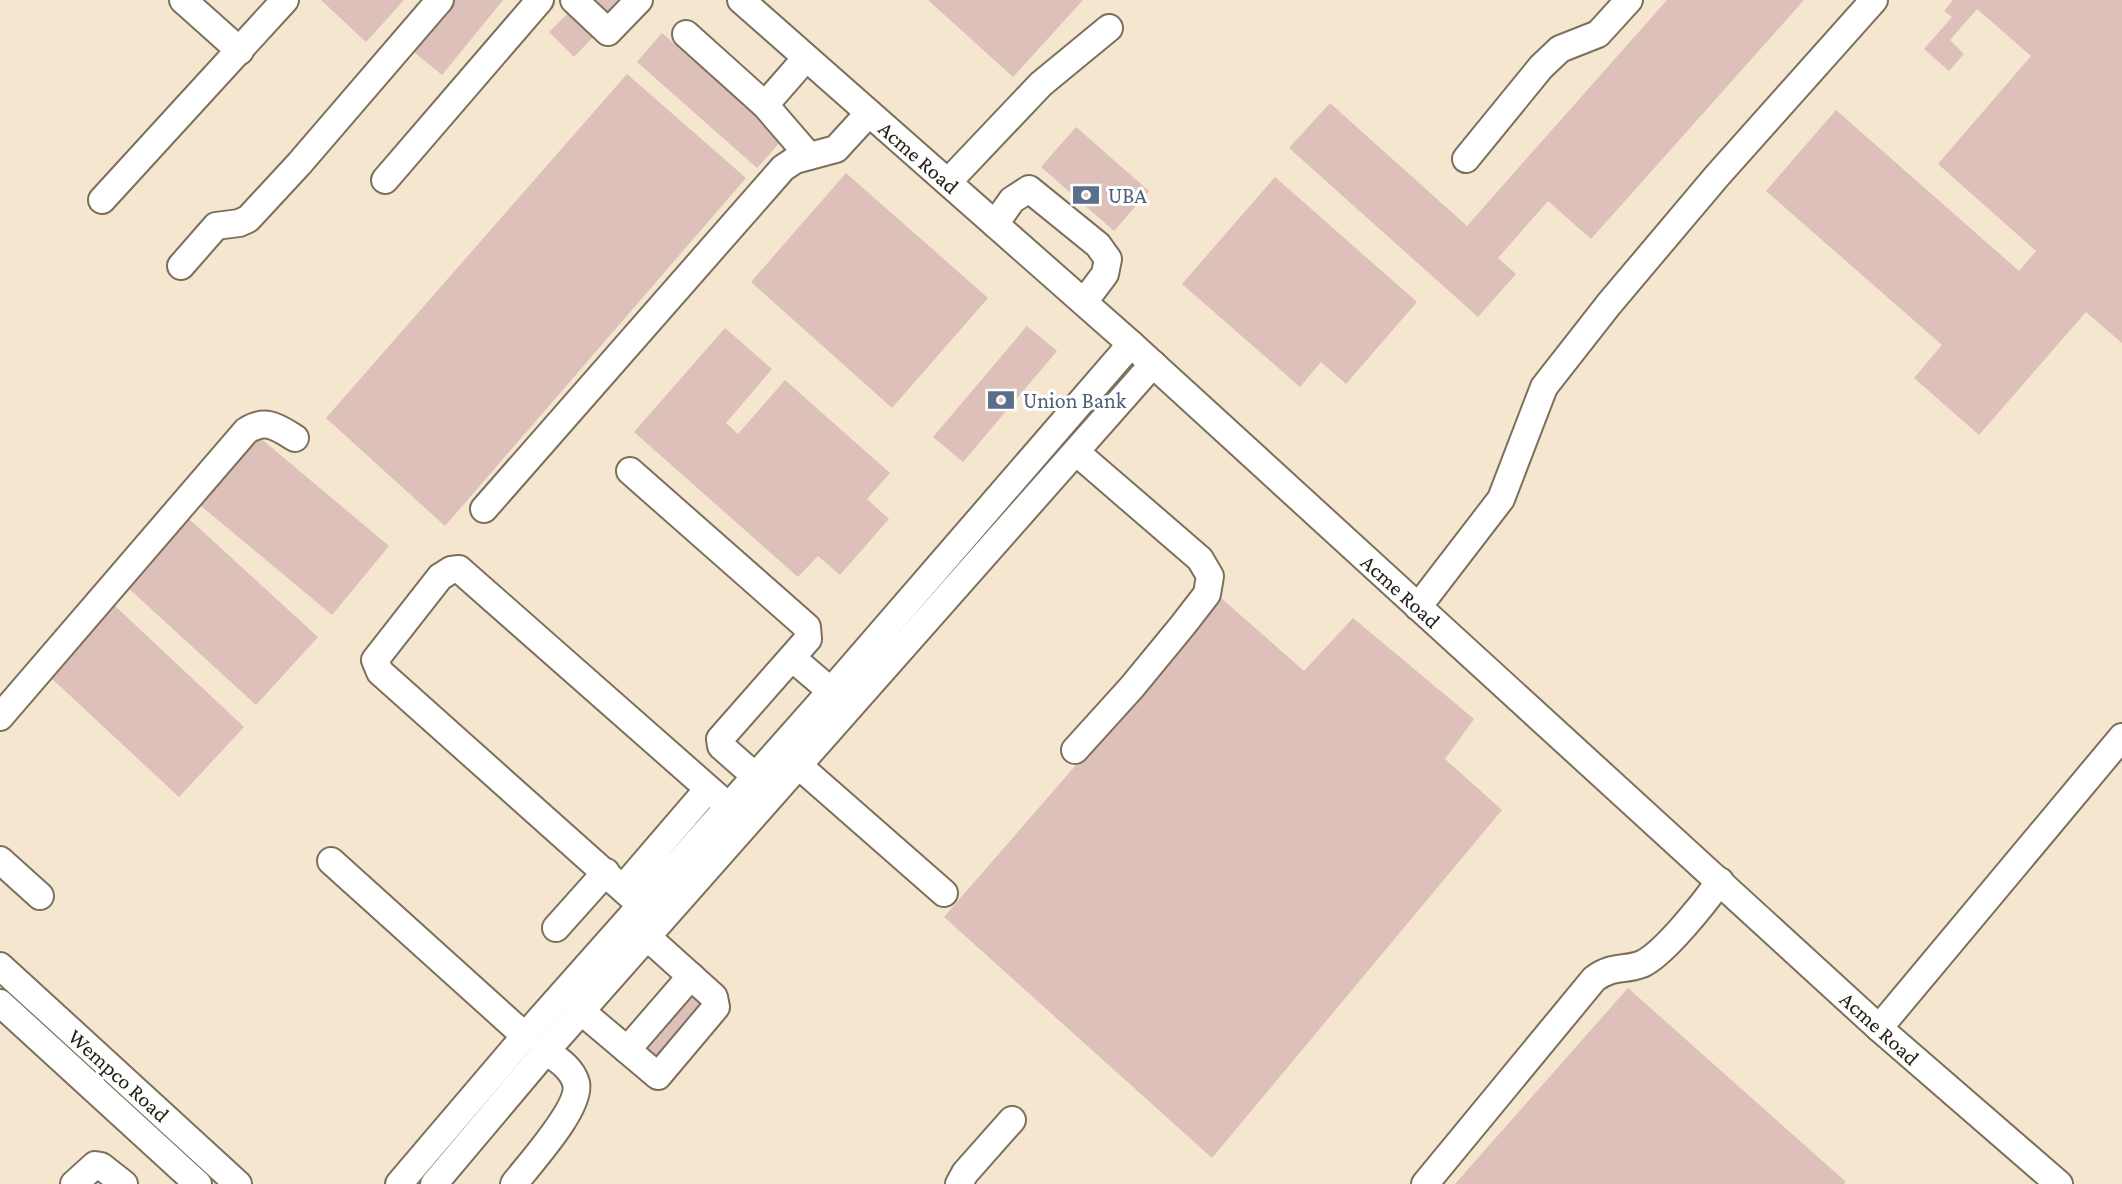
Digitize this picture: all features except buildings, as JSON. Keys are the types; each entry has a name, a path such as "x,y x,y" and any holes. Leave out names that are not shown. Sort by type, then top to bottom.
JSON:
{"street":[{"path":"183,0 240,51"},
{"path":"102,200 285,0"},
{"path":"181,266 216,226 248,219 440,0"},
{"path":"385,180 540,0"},
{"path":"574,0 605,32 611,31 639,0"},
{"name":"Acme Road","path":"741,0 1131,344 1879,1028 2059,1184"},
{"path":"1466,159 1541,67 1560,49 1598,34 1629,0"},
{"path":"1418,607 1501,499 1544,387 1707,188 1874,0"},
{"path":"948,182 1041,84 1109,28"},
{"path":"686,34 765,105 809,156"},
{"path":"765,105 806,58"},
{"path":"484,509 783,168 795,160 836,149 869,113"},
{"path":"995,224 1012,200 1029,189 1098,245 1108,259 1105,274 1084,302"},
{"path":"399,1184 535,1043 581,1011 629,905 755,776 1131,344"},
{"path":"556,928 629,905 798,765 1153,364"},
{"path":"0,717 246,431 264,423 295,438"},
{"path":"1075,750 1183,625 1207,594 1210,576 1200,559 1076,452"},
{"path":"630,471 807,627 808,639 720,739 721,746 755,776"},
{"path":"968,533 990,551"},
{"path":"581,1011 655,1075 660,1075 716,1007 714,997 691,976 629,905 380,672 375,660 440,577 459,569 728,806"},
{"path":"792,658 831,691"},
{"path":"1879,1028 2119,748"},
{"path":"798,765 944,893"},
{"path":"434,1184 535,1043 708,789"},
{"path":"0,860 40,896"},
{"path":"331,861 535,1043 566,1066 576,1083 573,1103 514,1184"},
{"path":"1425,1184 1594,979 1605,971 1642,964 1654,956 1706,901 1720,881"},
{"name":"Wempco Road","path":"0,966 238,1184"},
{"path":"627,1050 691,976"},
{"name":"Wempco Road","path":"0,1003 183,1179"},
{"path":"959,1184 1012,1120"},
{"path":"74,1184 95,1165 101,1166 124,1184"}],"place":[{"name":"UBA","path":"1086,195"},
{"name":"Union Bank","path":"1001,400"}]}
